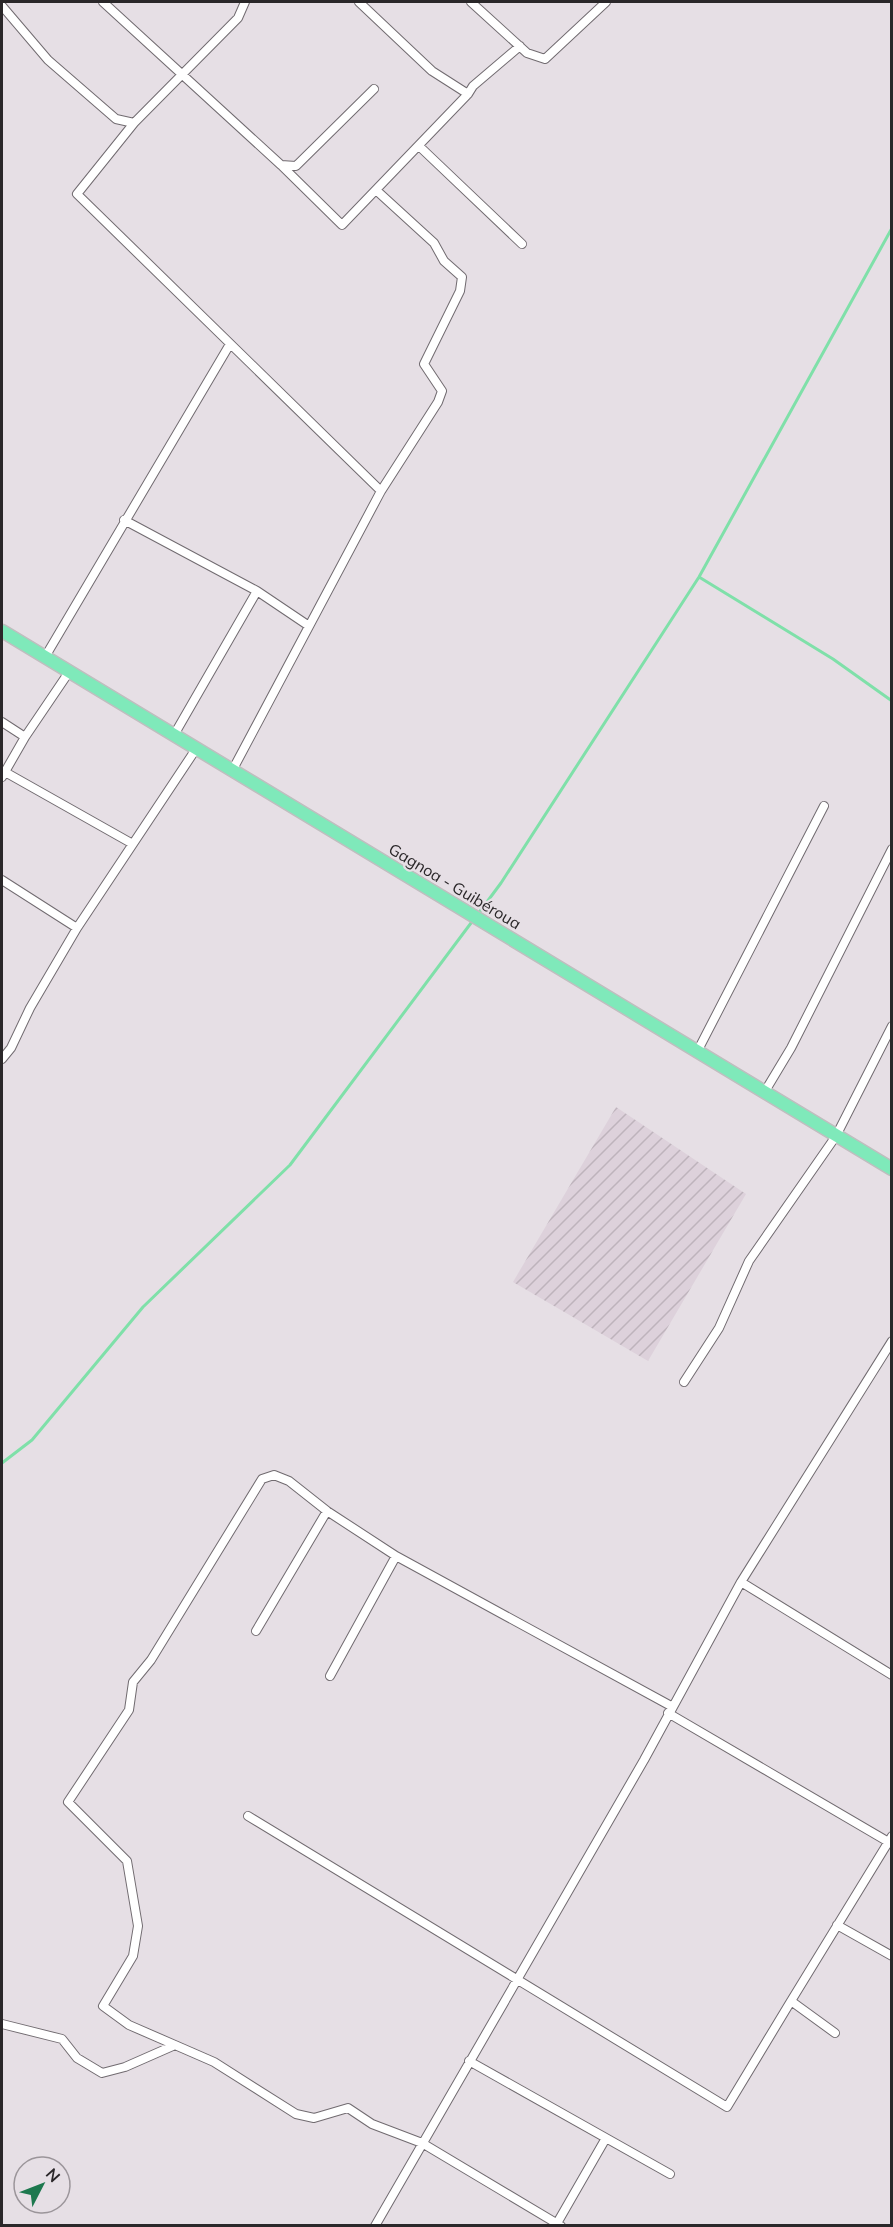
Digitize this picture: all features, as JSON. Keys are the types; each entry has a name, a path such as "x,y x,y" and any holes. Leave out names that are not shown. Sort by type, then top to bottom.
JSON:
{"main road":[{"name":"Gagnoa - Guibéroua","path":"2,631 891,1169"}],"street":[{"path":"103,2 281,165 342,225 419,146 473,86 520,46"},
{"path":"245,2 238,18 134,123 77,195 381,490"},
{"path":"359,2 432,71 468,94"},
{"path":"471,2 528,53 545,59 606,2"},
{"path":"2,6 48,60 116,119 134,123"},
{"path":"281,165 296,166 374,89"},
{"path":"419,146 522,244"},
{"path":"232,771 381,490 438,402 442,391 424,364 426,355 460,291 462,277 444,261 434,243 376,190"},
{"path":"45,657 230,344"},
{"path":"124,520 257,591 309,626"},
{"path":"174,735 257,591"},
{"path":"69,672 25,737 3,775 131,843"},
{"path":"2,722 25,737"},
{"path":"2,1059 11,1048 30,1008 77,928 131,843 196,749"},
{"path":"697,1052 824,806"},
{"path":"764,1093 791,1048 891,849"},
{"path":"2,880 77,928"},
{"path":"684,1382 719,1328 749,1261 837,1136 891,1026"},
{"path":"375,2226 644,1760 741,1582 891,1341"},
{"path":"248,1816 727,2107 890,1841 670,1710 396,1557 327,1511 289,1481 274,1475 262,1479 151,1660 133,1682 129,1710 68,1802 127,1861 138,1926 133,1956 103,2006 129,2025 214,2062 296,2114 314,2118 348,2108 372,2124 422,2143 558,2225 606,2138"},
{"path":"256,1631 327,1511"},
{"path":"330,1676 396,1557"},
{"path":"741,1582 891,1675"},
{"path":"837,1925 891,1956"},
{"path":"791,2001 835,2032"},
{"path":"2,2024 62,2039 76,2058 102,2073 125,2067 175,2045"},
{"path":"469,2061 670,2174"}],"shaded area":[{"path":"616,1107 746,1194 648,1361 513,1282"}],"waterway":[{"path":"478,914 501,883 699,577 892,228"},
{"path":"699,577 833,659 892,701"},
{"path":"2,1463 32,1440 143,1307 290,1165 474,919"}]}
